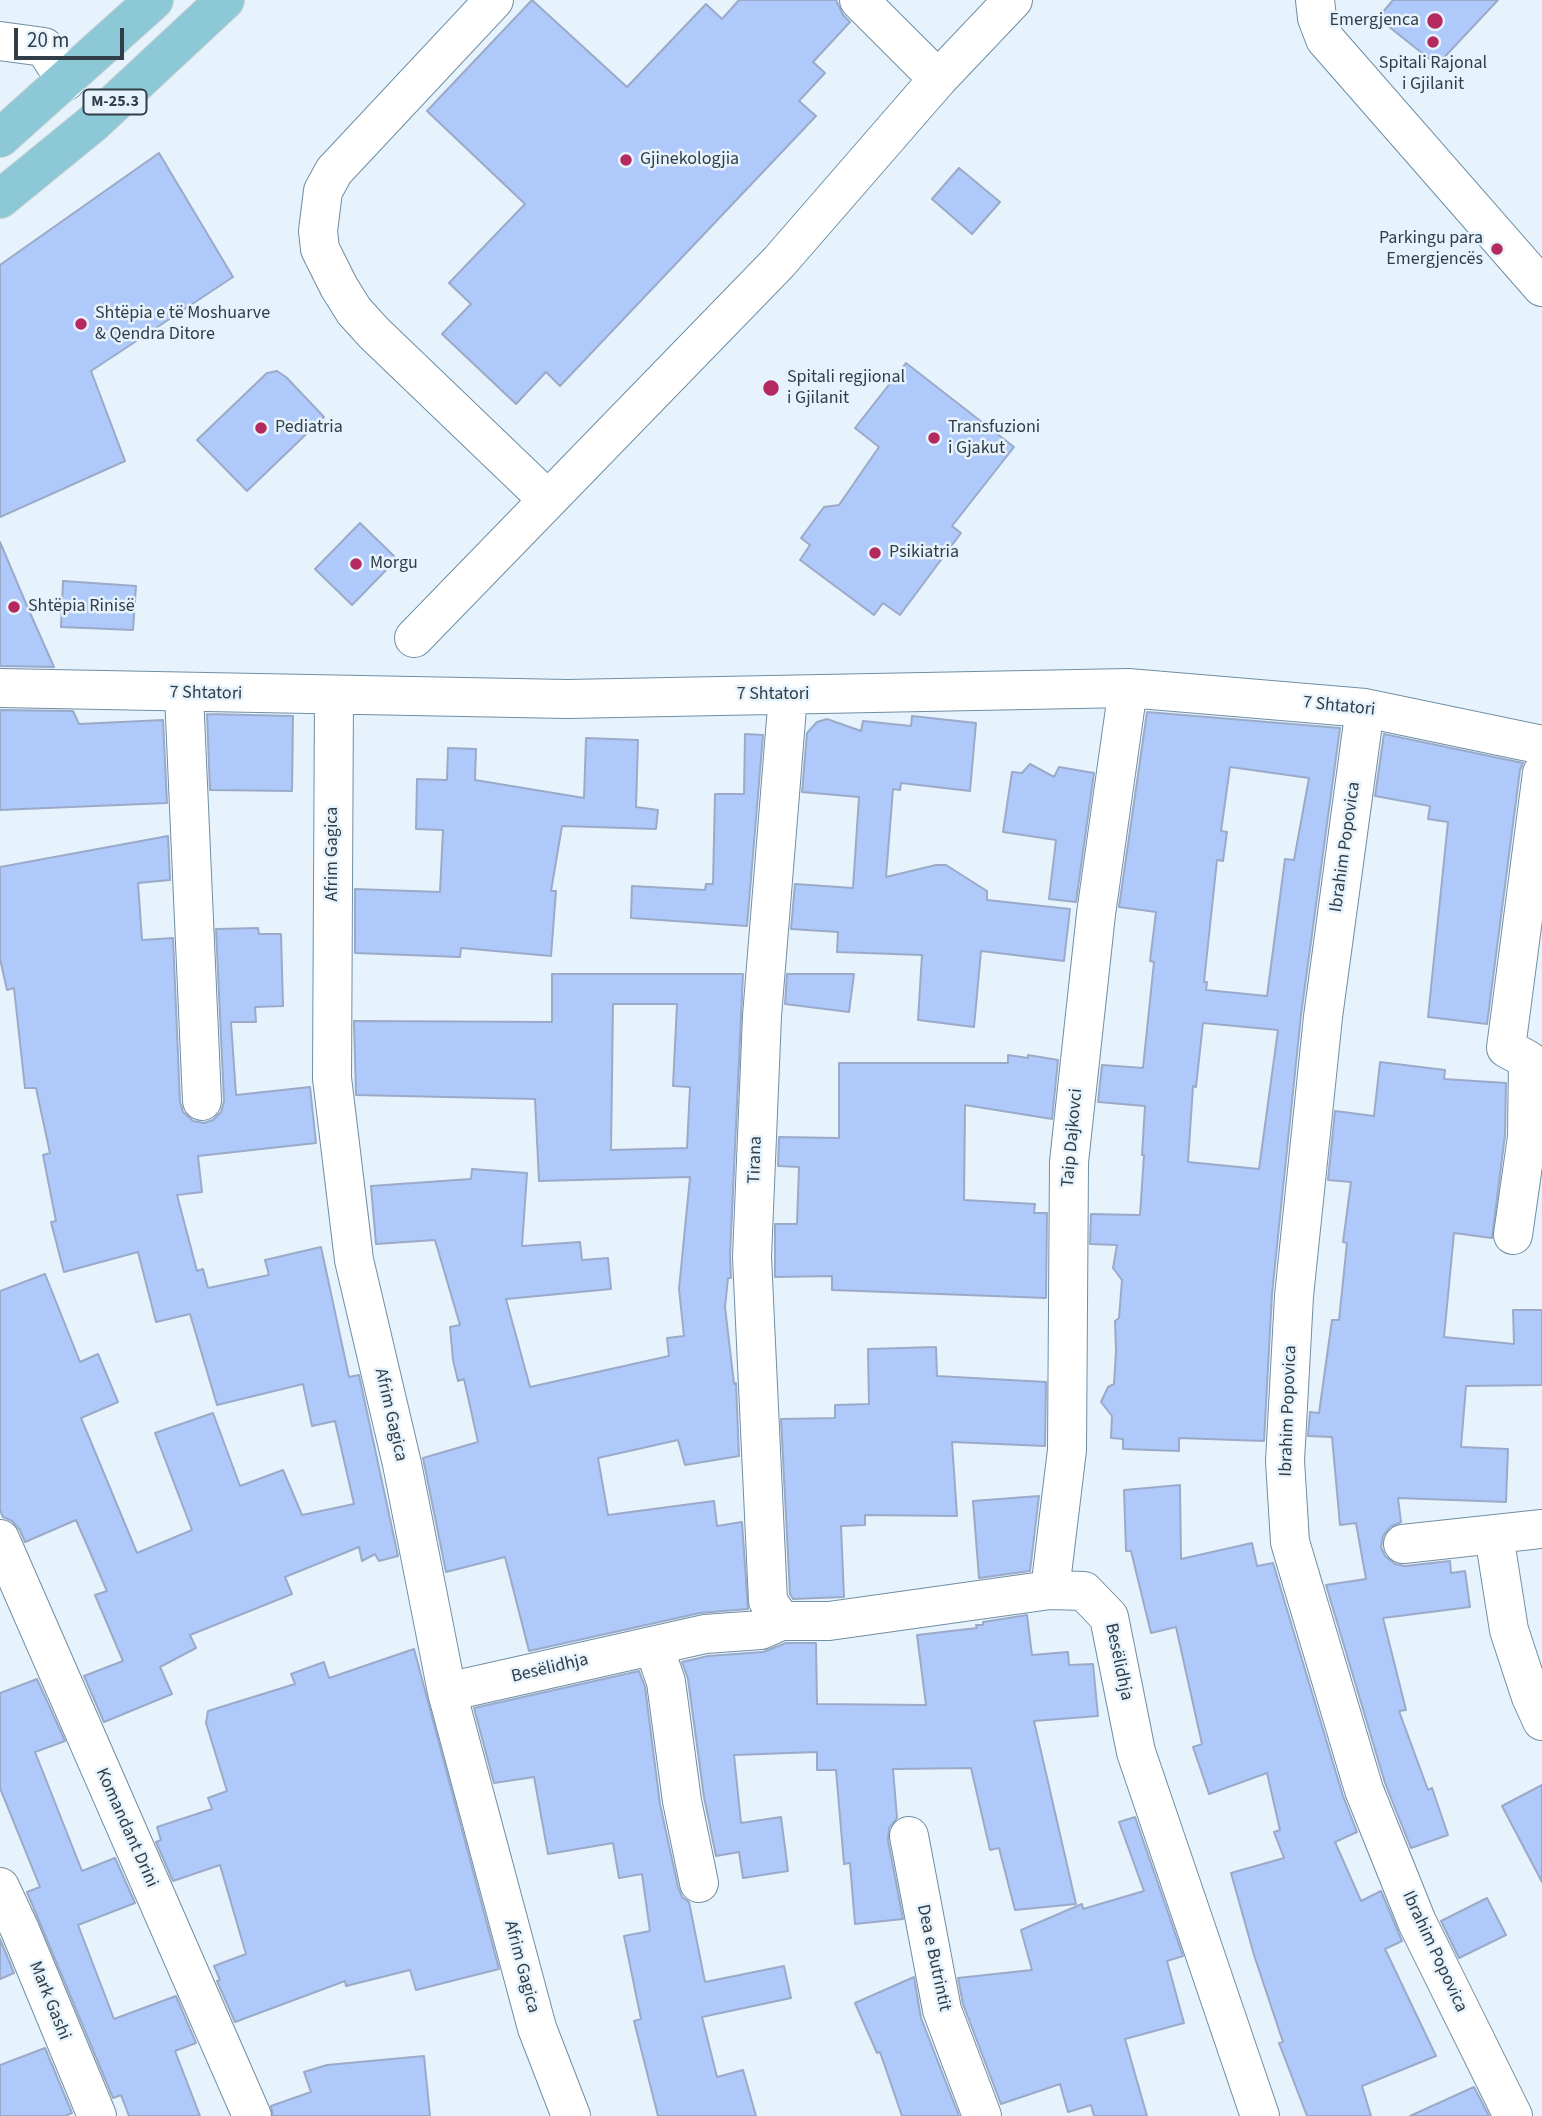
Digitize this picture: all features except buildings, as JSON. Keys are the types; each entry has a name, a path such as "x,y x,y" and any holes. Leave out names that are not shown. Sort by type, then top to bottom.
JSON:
{"main road":[{"name":"M-25.3","path":"0,138 154,0"},
{"name":"M-25.3","path":"0,198 92,124 225,0"}],"street":[{"path":"494,0 334,171 323,191 318,231 320,249 354,311 548,500"},
{"path":"859,0 938,79"},
{"path":"414,638 779,262 938,79 1013,0"},
{"path":"1315,0 1317,18 1325,39 1542,287"},
{"path":"0,41 44,47 66,81"},
{"name":"7 Shtatori","path":"0,688 184,694 567,699 1128,688 1365,708 1542,745"},
{"name":"Taip Dajkovci","path":"1050,1590 1067,1450 1069,1163 1096,914 1128,688"},
{"path":"184,694 202,1101"},
{"name":"Tirana","path":"781,1621 768,1601 752,1257 762,1016 788,695"},
{"name":"Afrim Gagica","path":"334,696 334,1091 354,1260 402,1464 447,1692 537,2028 571,2116"},
{"name":"Ibrahim Popovica","path":"1365,708 1323,1017 1294,1296 1284,1461 1290,1542 1364,1790 1417,1922 1513,2116"},
{"path":"1513,1235 1527,1137 1528,1060 1506,1048 1542,773"},
{"path":"1403,1544 1542,1529"},
{"path":"1494,1535 1509,1630 1531,1697 1542,1721"},
{"name":"Komandant Drini","path":"0,1539 252,2116"},
{"name":"Besëlidhja","path":"447,1692 705,1634 761,1630 781,1621 828,1621 1050,1590 1084,1591 1109,1617 1136,1752 1260,2116"},
{"path":"654,1647 666,1682 682,1801 699,1882"},
{"name":"Dea e Butrintit","path":"909,1836 942,2010 982,2116"},
{"name":"Mark Gashi","path":"0,1888 97,2116"}],"place":[{"name":"Emergjenca","path":"1435,21"},
{"name":"Spitali Rajonal i Gjilanit","path":"1433,42"},
{"name":"Gjinekologjia","path":"626,160"},
{"name":"Parkingu para Emergjencës","path":"1497,249"},
{"name":"Shtëpia e të Moshuarve & Qendra Ditore","path":"81,324"},
{"name":"Spitali regjional i Gjilanit","path":"771,388"},
{"name":"Pediatria","path":"261,428"},
{"name":"Transfuzioni i Gjakut","path":"934,438"},
{"name":"Psikiatria","path":"875,553"},
{"name":"Morgu","path":"356,564"},
{"name":"Shtëpia Rinisë","path":"14,607"}]}
